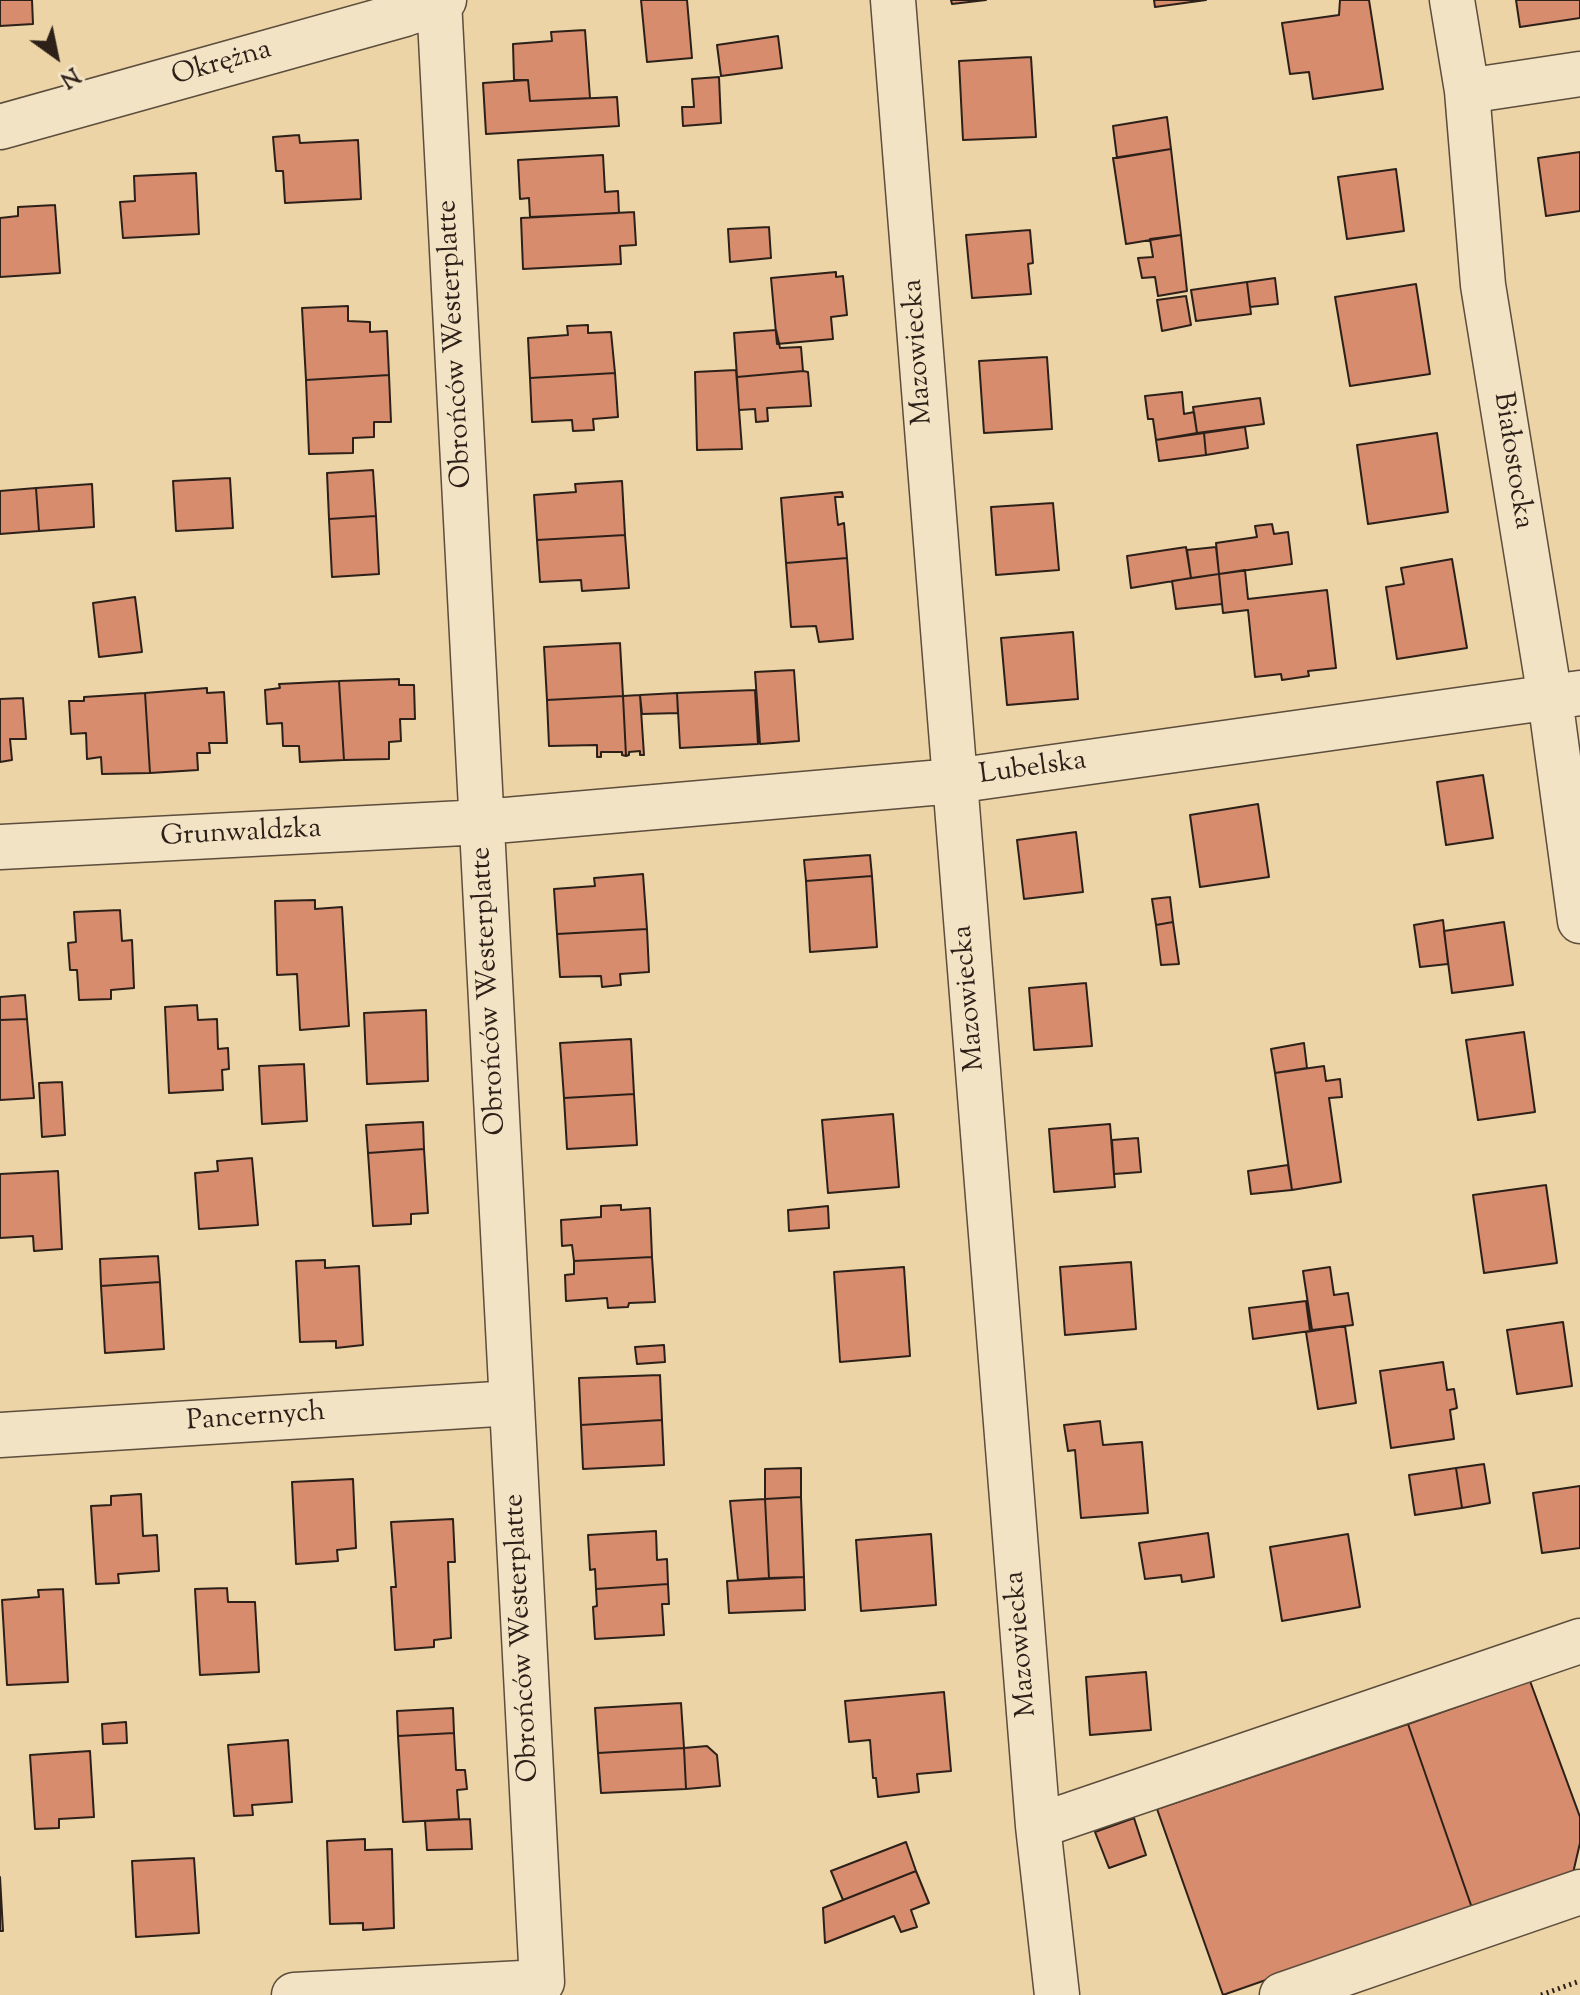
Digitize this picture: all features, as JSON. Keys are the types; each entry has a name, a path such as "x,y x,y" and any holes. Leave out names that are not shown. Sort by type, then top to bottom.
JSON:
{"street":[{"name":"Mazowiecka","path":"893,0 1038,1826 1057,1995"},
{"name":"Białostocka","path":"1452,0 1467,91 1483,285 1565,695 1580,921"},
{"name":"Okrężna","path":"0,127 440,1"},
{"name":"Obrońców Westerplatte","path":"294,1995 542,1982 440,1"},
{"path":"1467,91 1580,74"},
{"name":"Lubelska","path":"483,822 954,781 1565,695"},
{"name":"Grunwaldzka","path":"0,847 483,822"},
{"name":"Pancernych","path":"0,1435 512,1403"},
{"path":"1038,1826 1580,1641"},
{"path":"1282,1995 1580,1892"}],"path":[{"path":"1541,1995 1580,1981"}],"building":[{"path":"0,0 32,0 33,24 0,26"},
{"path":"641,0 687,0 692,58 647,62"},
{"path":"951,0 986,0 952,4"},
{"path":"1154,0 1206,0 1155,7"},
{"path":"1340,0 1369,0 1383,89 1313,99 1309,72 1290,74 1282,23 1339,15"},
{"path":"1516,0 1580,0 1580,18 1520,27"},
{"path":"585,30 590,98 530,101 528,80 514,80 513,44 552,41 551,32"},
{"path":"778,36 782,68 721,76 717,45"},
{"path":"1031,57 1036,137 963,140 959,61"},
{"path":"719,77 721,123 683,126 682,107 694,107 692,79"},
{"path":"528,80 530,101 617,97 619,126 486,134 483,83"},
{"path":"1167,117 1171,149 1117,158 1113,126"},
{"path":"299,135 300,143 358,140 361,199 285,203 283,171 276,171 273,137"},
{"path":"1171,149 1181,235 1126,244 1113,158"},
{"path":"1580,152 1580,211 1546,216 1538,158"},
{"path":"603,155 605,192 618,191 619,213 530,217 529,198 520,199 518,160"},
{"path":"1396,169 1404,231 1347,239 1338,177"},
{"path":"196,173 199,234 123,238 120,202 135,201 134,176"},
{"path":"55,205 60,273 0,277 0,218 18,216 18,207"},
{"path":"634,212 636,245 620,246 621,264 523,269 521,218"},
{"path":"769,227 771,258 730,262 728,229"},
{"path":"1030,230 1033,263 1028,264 1031,294 972,298 966,235"},
{"path":"1181,235 1187,291 1158,296 1155,277 1142,278 1138,258 1153,257 1150,239"},
{"path":"836,272 836,277 843,276 847,315 831,317 833,339 777,344 771,278"},
{"path":"1275,278 1278,304 1250,307 1247,282"},
{"path":"1247,282 1251,314 1196,321 1191,290"},
{"path":"1416,284 1430,374 1350,386 1335,297"},
{"path":"1186,296 1191,325 1162,331 1157,300"},
{"path":"348,306 348,321 370,322 370,332 387,331 389,375 306,380 302,308"},
{"path":"588,325 588,333 611,332 615,373 530,378 528,338 568,335 567,326"},
{"path":"776,330 780,348 801,347 803,371 737,377 734,333"},
{"path":"1047,357 1052,429 984,433 979,361"},
{"path":"736,370 742,449 697,450 695,372"},
{"path":"808,372 811,406 767,408 768,421 756,422 755,409 739,410 737,377"},
{"path":"615,373 618,417 593,419 594,430 573,431 572,420 532,422 530,378"},
{"path":"389,375 391,422 374,422 374,437 353,438 353,453 309,454 306,380"},
{"path":"1182,392 1184,414 1194,412 1197,433 1156,440 1153,419 1148,419 1145,396"},
{"path":"1260,398 1264,424 1197,433 1193,407"},
{"path":"1245,427 1248,448 1206,455 1204,433"},
{"path":"1204,433 1206,455 1159,461 1156,440"},
{"path":"1437,433 1448,512 1368,524 1357,445"},
{"path":"373,470 376,516 329,519 327,473"},
{"path":"230,478 233,528 176,531 173,481"},
{"path":"622,481 625,535 537,540 534,495 576,492 575,484"},
{"path":"92,484 94,527 39,531 36,488"},
{"path":"36,488 39,531 0,534 0,491"},
{"path":"842,492 843,497 835,497 838,525 844,523 847,558 786,563 781,498"},
{"path":"1053,503 1059,570 996,575 991,507"},
{"path":"376,516 379,574 332,577 329,519"},
{"path":"1272,524 1274,534 1288,532 1292,564 1219,574 1216,543 1257,537 1255,526"},
{"path":"625,535 629,588 582,591 581,580 540,582 537,540"},
{"path":"1186,547 1191,578 1131,588 1127,556"},
{"path":"1216,547 1219,574 1191,578 1187,550"},
{"path":"847,558 853,639 819,642 816,626 791,627 786,563"},
{"path":"1452,559 1467,648 1397,659 1386,587 1404,584 1401,568"},
{"path":"1245,570 1248,599 1327,590 1336,668 1308,671 1309,676 1282,680 1281,674 1255,677 1248,610 1223,613 1219,574"},
{"path":"1219,574 1222,604 1176,609 1172,581"},
{"path":"135,597 142,652 99,657 93,603"},
{"path":"1073,632 1078,699 1007,705 1001,638"},
{"path":"620,643 623,696 547,700 544,647"},
{"path":"794,670 799,741 760,744 755,672"},
{"path":"399,679 399,685 414,685 415,719 400,719 401,741 389,742 389,759 344,760 339,681"},
{"path":"339,681 344,760 300,762 299,746 283,746 282,723 267,724 265,690 280,688 279,684"},
{"path":"207,688 207,693 224,692 227,743 209,743 210,753 197,753 198,770 150,773 145,693"},
{"path":"755,690 758,744 680,748 677,693"},
{"path":"145,693 150,773 102,774 101,757 87,759 86,733 71,734 69,701 84,701 84,697"},
{"path":"677,693 678,713 642,714 640,695"},
{"path":"640,695 644,755 640,755 640,751 629,752 626,756 623,696"},
{"path":"623,696 626,756 622,752 601,752 601,757 597,757 597,745 549,746 547,700"},
{"path":"23,698 26,739 10,739 12,760 0,762 0,699"},
{"path":"1483,775 1493,838 1446,845 1437,782"},
{"path":"1258,804 1269,877 1200,887 1190,815"},
{"path":"1076,832 1083,892 1024,899 1017,840"},
{"path":"870,855 872,876 806,881 804,860"},
{"path":"643,874 647,929 557,934 554,889 595,886 594,878"},
{"path":"872,876 877,947 810,952 806,881"},
{"path":"1170,897 1173,922 1156,925 1152,899"},
{"path":"315,900 315,909 342,907 349,1026 300,1030 297,974 277,975 275,901"},
{"path":"120,910 122,941 132,940 134,988 111,990 111,999 79,1000 77,970 70,970 68,943 76,942 74,912"},
{"path":"1443,920 1448,964 1420,967 1414,925"},
{"path":"1173,922 1179,964 1161,965 1156,925"},
{"path":"1504,922 1513,985 1452,993 1444,931"},
{"path":"647,929 649,972 620,974 621,985 602,987 601,976 560,977 557,934"},
{"path":"1086,983 1092,1046 1034,1050 1029,988"},
{"path":"25,995 27,1019 0,1020 0,997"},
{"path":"197,1005 198,1020 217,1019 218,1049 228,1048 229,1069 222,1070 223,1090 169,1093 165,1007"},
{"path":"426,1010 428,1081 367,1084 364,1013"},
{"path":"27,1019 34,1098 0,1100 0,1020"},
{"path":"1524,1032 1535,1112 1478,1120 1466,1040"},
{"path":"631,1039 634,1094 564,1098 560,1043"},
{"path":"1304,1043 1307,1068 1275,1073 1271,1049"},
{"path":"304,1064 307,1121 262,1124 259,1066"},
{"path":"1324,1066 1326,1081 1340,1079 1342,1097 1329,1098 1341,1182 1292,1190 1275,1073"},
{"path":"62,1082 65,1135 42,1137 39,1083"},
{"path":"634,1094 637,1145 567,1149 564,1098"},
{"path":"893,1114 899,1187 828,1193 822,1120"},
{"path":"423,1122 424,1149 368,1153 366,1125"},
{"path":"1110,1124 1115,1187 1054,1192 1049,1129"},
{"path":"1138,1138 1141,1172 1114,1174 1112,1140"},
{"path":"424,1149 428,1213 411,1214 411,1224 373,1226 368,1153"},
{"path":"252,1158 258,1225 199,1229 195,1173 218,1171 217,1161"},
{"path":"1288,1165 1292,1190 1251,1194 1248,1171"},
{"path":"58,1171 62,1249 34,1251 33,1236 0,1238 0,1174"},
{"path":"1546,1185 1557,1263 1484,1273 1473,1195"},
{"path":"621,1205 621,1210 650,1208 652,1257 574,1261 572,1245 562,1246 561,1220 601,1217 601,1206"},
{"path":"828,1206 829,1228 789,1231 788,1210"},
{"path":"158,1256 160,1282 101,1286 100,1259"},
{"path":"652,1257 655,1302 608,1308 607,1298 566,1301 565,1275 574,1274 574,1261"},
{"path":"325,1260 325,1268 359,1266 363,1345 336,1348 336,1341 300,1342 296,1261"},
{"path":"1131,1262 1136,1329 1065,1335 1060,1267"},
{"path":"904,1267 910,1356 840,1362 834,1272"},
{"path":"1330,1267 1334,1295 1348,1293 1353,1325 1312,1330 1303,1271"},
{"path":"160,1282 164,1349 105,1353 101,1286"},
{"path":"1306,1301 1310,1331 1253,1339 1249,1308"},
{"path":"1563,1322 1572,1386 1517,1394 1507,1330"},
{"path":"1345,1326 1356,1403 1318,1409 1306,1332"},
{"path":"664,1345 665,1362 637,1364 635,1347"},
{"path":"1443,1362 1447,1390 1454,1389 1457,1408 1450,1410 1454,1439 1391,1448 1380,1371"},
{"path":"660,1375 662,1420 581,1425 579,1378"},
{"path":"662,1420 664,1465 583,1469 581,1425"},
{"path":"1100,1421 1103,1445 1142,1442 1148,1513 1081,1518 1075,1450 1068,1451 1064,1425"},
{"path":"1484,1464 1490,1503 1462,1508 1456,1468"},
{"path":"801,1468 801,1497 765,1499 765,1469"},
{"path":"1456,1468 1462,1508 1415,1515 1409,1475"},
{"path":"353,1479 356,1548 337,1550 338,1561 296,1564 292,1482"},
{"path":"1580,1486 1580,1548 1542,1553 1533,1493"},
{"path":"141,1494 143,1536 157,1535 159,1571 118,1574 119,1583 96,1584 91,1506 111,1505 111,1496"},
{"path":"801,1497 804,1577 769,1578 765,1499"},
{"path":"765,1499 769,1578 738,1580 730,1501"},
{"path":"453,1519 455,1562 448,1562 451,1638 434,1640 434,1647 395,1650 391,1587 396,1587 391,1522"},
{"path":"656,1531 657,1560 667,1559 668,1584 596,1589 595,1569 590,1570 588,1535"},
{"path":"1208,1533 1214,1577 1182,1582 1181,1575 1145,1579 1139,1543"},
{"path":"931,1534 936,1605 861,1611 856,1540"},
{"path":"1348,1534 1360,1607 1282,1621 1270,1547"},
{"path":"804,1577 805,1610 729,1613 727,1581"},
{"path":"668,1584 669,1604 662,1604 664,1635 595,1639 593,1607 597,1606 596,1589"},
{"path":"227,1588 228,1602 255,1602 259,1672 200,1675 195,1589"},
{"path":"63,1589 68,1682 7,1685 2,1600 39,1597 38,1590"},
{"path":"1146,1672 1151,1730 1090,1735 1086,1677"},
{"path":"1530,1681 1580,1817 1580,1843 1573,1873 1472,1908 1408,1724"},
{"path":"944,1692 951,1771 917,1774 919,1792 878,1797 870,1740 849,1742 845,1701"},
{"path":"681,1703 684,1748 598,1753 595,1708"},
{"path":"453,1708 454,1733 398,1736 397,1711"},
{"path":"126,1722 127,1743 103,1744 102,1724"},
{"path":"1408,1724 1472,1908 1223,1995 1157,1809"},
{"path":"454,1733 456,1770 465,1770 467,1789 457,1790 459,1819 403,1822 398,1736"},
{"path":"288,1740 292,1802 252,1805 253,1815 234,1816 228,1745"},
{"path":"707,1746 717,1755 720,1786 686,1789 684,1748"},
{"path":"684,1748 686,1789 601,1793 598,1753"},
{"path":"90,1751 94,1817 59,1819 59,1828 35,1829 30,1755"},
{"path":"1134,1818 1146,1855 1109,1868 1095,1832"},
{"path":"470,1819 472,1849 427,1850 425,1821"},
{"path":"365,1839 365,1850 392,1849 394,1928 363,1930 363,1923 330,1924 327,1841"},
{"path":"906,1842 916,1871 843,1900 831,1871"},
{"path":"194,1858 199,1933 136,1937 132,1861"},
{"path":"916,1871 929,1903 911,1910 917,1927 901,1932 894,1916 825,1943 823,1908"},
{"path":"0,1877 3,1931 0,1931"}]}
